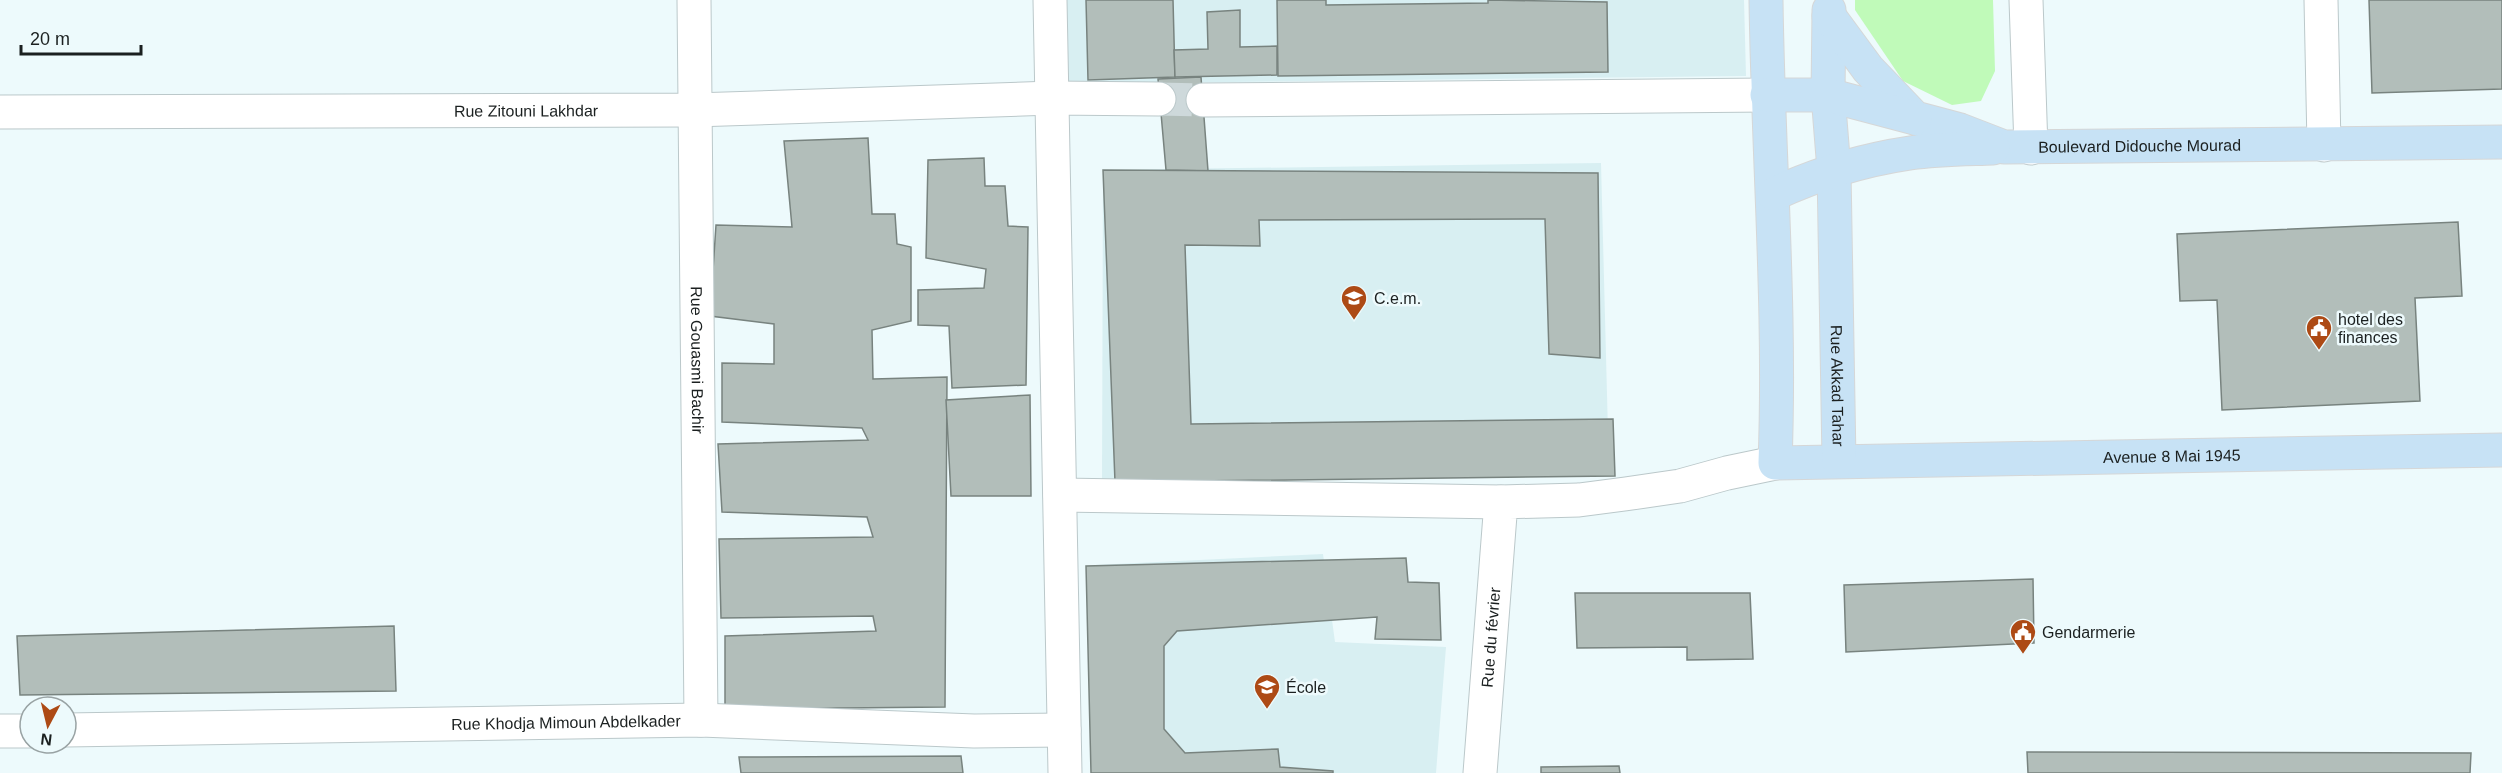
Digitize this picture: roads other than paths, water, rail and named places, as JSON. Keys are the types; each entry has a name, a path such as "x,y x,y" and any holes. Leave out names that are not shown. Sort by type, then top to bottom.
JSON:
{"main road":[{"path":"1766,0 1767,95 1774,194 1777,411 1775,463"},
{"path":"1828,8 1868,69 1915,118"},
{"name":"Rue Akkad Tahar","path":"1775,463 1839,461 1834,170 1828,94 1828,8"},
{"name":"Boulevard Didouche Mourad","path":"1767,95 1828,94 2018,147 2324,146 2502,142"},
{"path":"1774,194 1834,170 1911,153 2018,147"},
{"name":"Avenue 8 Mai 1945","path":"1839,461 2502,450"}],"street":[{"name":"Rue Gouasmi Bachir","path":"694,0 701,720"},
{"path":"1050,0 1065,773"},
{"path":"2018,147 2026,0"},
{"path":"2321,0 2324,146"},
{"path":"1203,100 1767,95"},
{"name":"Rue Zitouni Lakhdar","path":"0,112 694,110 1052,98 1160,99"},
{"path":"1060,495 1501,502 1580,500 1680,486 1775,463"},
{"name":"Rue du février","path":"1480,773 1501,502"},
{"name":"Rue Khodja Mimoun Abdelkader","path":"78,730 701,720 962,731 1064,730"},
{"path":"0,731 18,731"}],"tunnel":[{"path":"1159,99 1203,100"}],"place":[{"name":"C.e.m.","path":"1354,321"},
{"name":"hotel des finances","path":"2319,351"},
{"name":"Gendarmerie","path":"2023,655"},
{"name":"École","path":"1267,710"}]}
